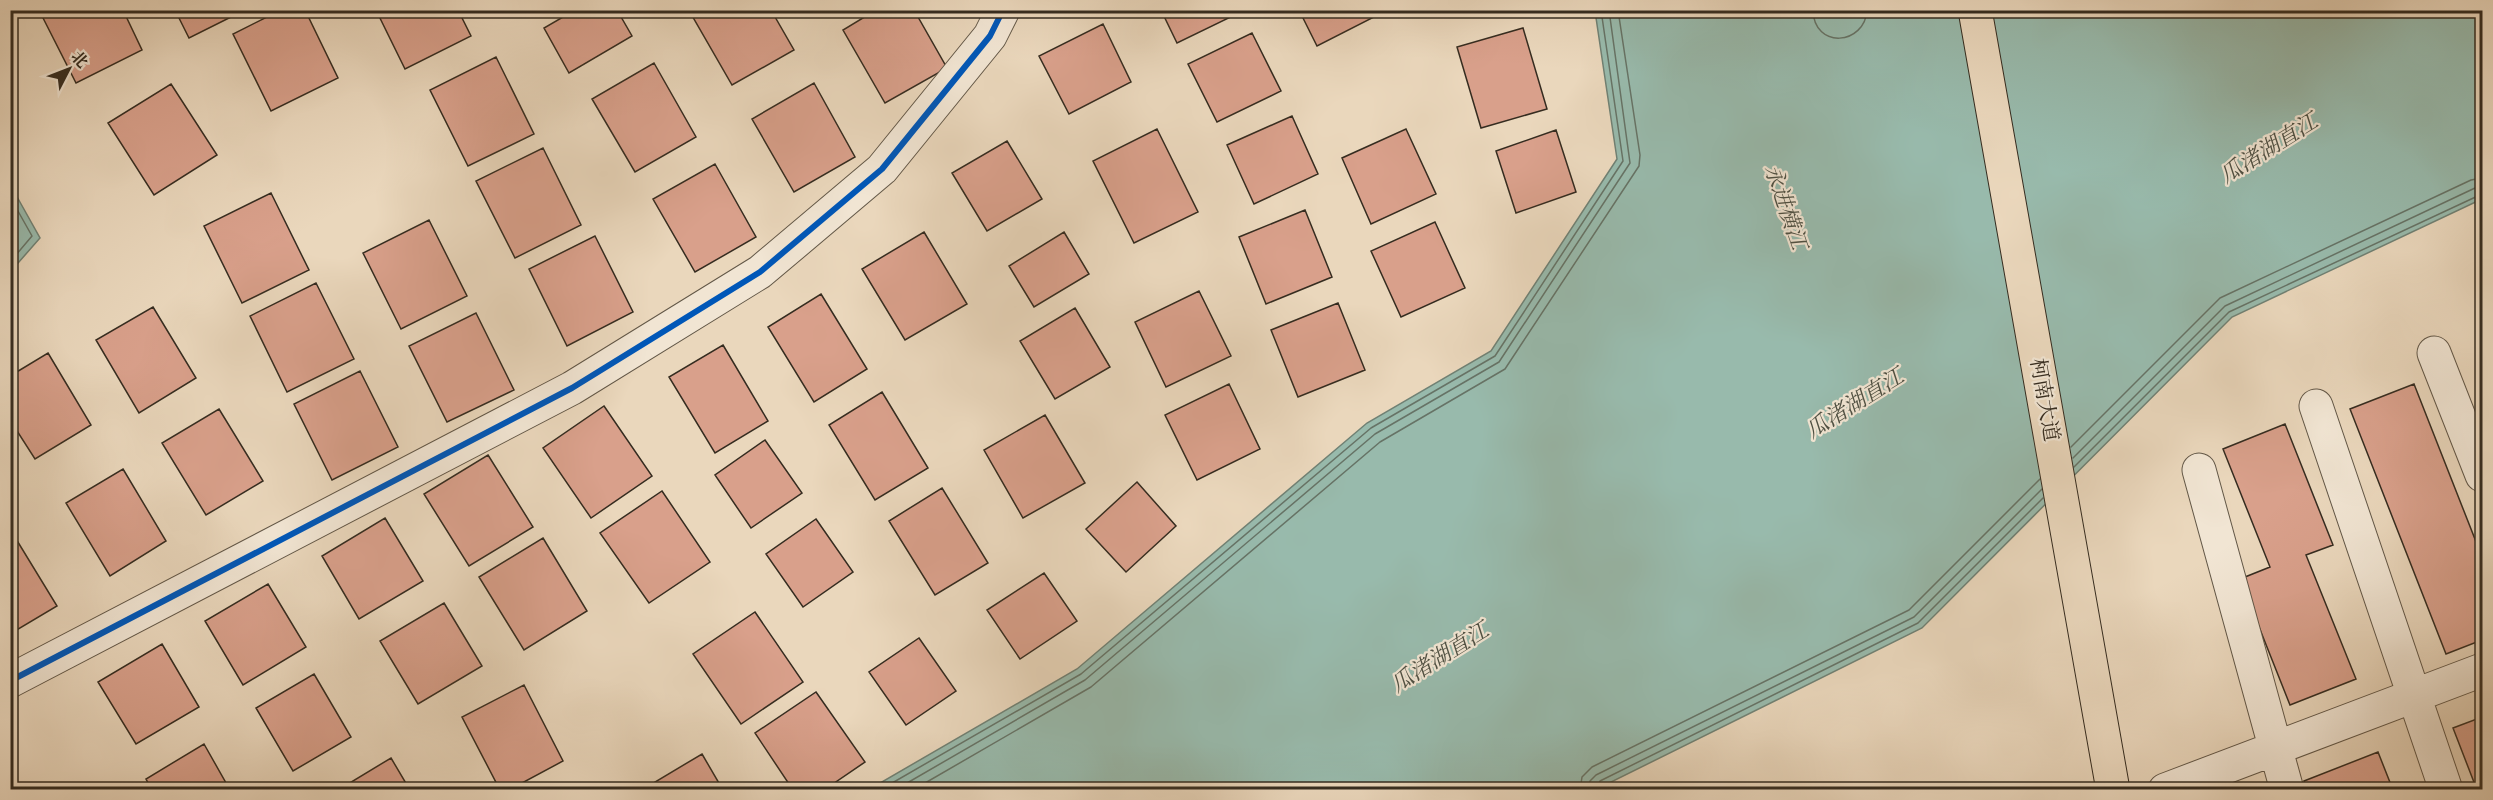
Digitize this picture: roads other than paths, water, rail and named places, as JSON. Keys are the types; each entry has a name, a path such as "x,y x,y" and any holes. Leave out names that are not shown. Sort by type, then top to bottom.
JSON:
{"main road":[{"name":"柯南大道","path":"1975,10 2113,789"}],"street":[{"path":"10,681 572,388 760,272 882,169 990,36 1003,10"},
{"path":"2434,353 2482,476"},
{"path":"2316,406 2412,696 2446,789"},
{"path":"2199,470 2287,789"},
{"path":"2165,789 2482,670"}],"water":[{"path":"1835,10 1837,17 1849,10 2482,11 2482,199 2232,317 1922,628 1597,789 868,790 1077,669 1367,423 1491,351 1617,159 1595,11"},
{"path":"16,195 40,238 11,271 11,197"}],"water label":[{"name":"瓜渚湖直江","path":"2269,149"},
{"name":"永进横江","path":"1785,207"},
{"name":"瓜渚湖直江","path":"1855,404"},
{"name":"瓜渚湖直江","path":"1440,658"}]}
